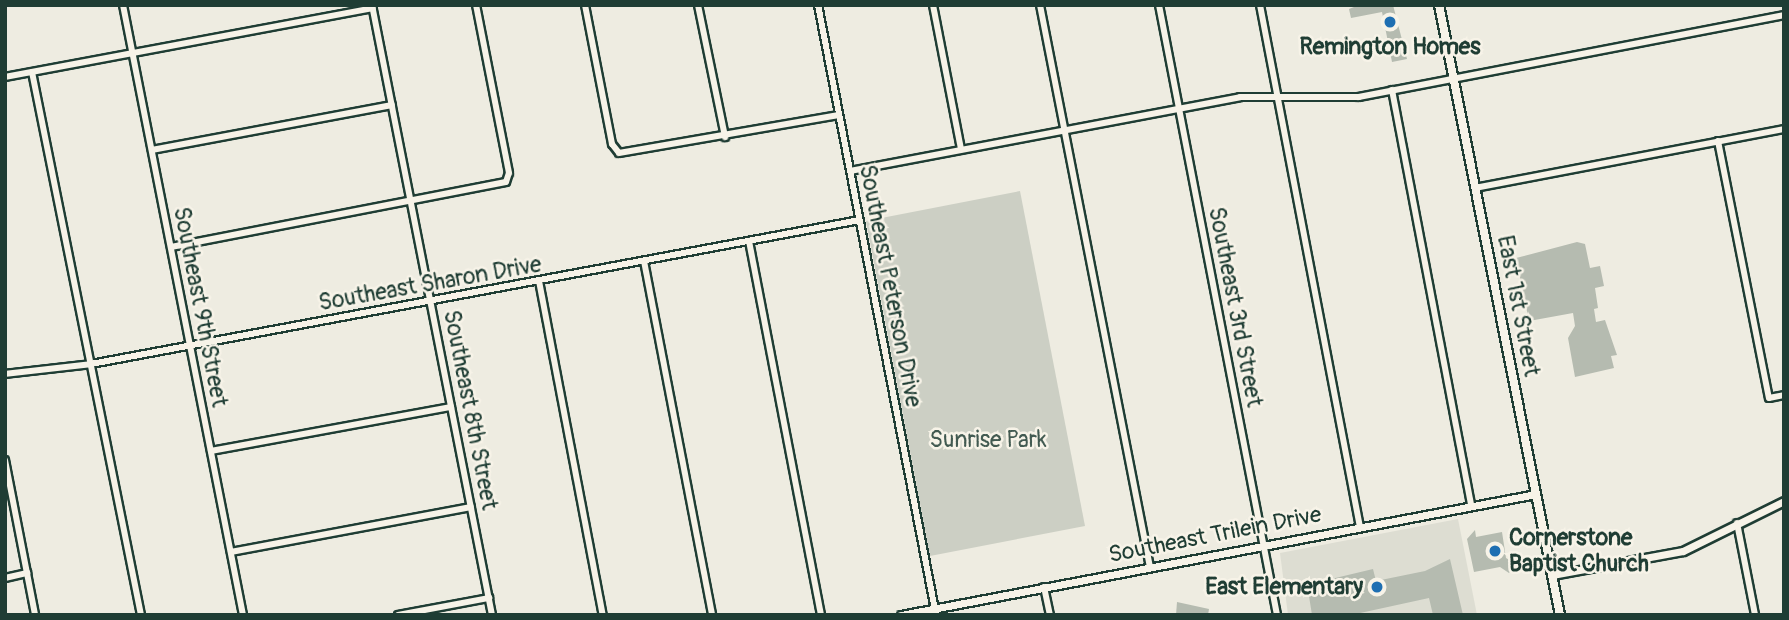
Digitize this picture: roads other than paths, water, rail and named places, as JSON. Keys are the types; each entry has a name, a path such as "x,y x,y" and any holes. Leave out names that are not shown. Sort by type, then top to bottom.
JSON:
{"main road":[{"name":"East 1st Street","path":"1439,5 1560,615"}],"street":[{"name":"Southeast 9th Street","path":"123,5 243,615"},
{"path":"171,247 501,185 509,173 476,5"},
{"path":"585,5 612,144 625,155 839,115"},
{"path":"698,5 725,137"},
{"name":"Southeast Peterson Drive","path":"818,5 935,612"},
{"path":"933,5 961,149"},
{"path":"1040,5 1150,567"},
{"name":"Southeast 3rd Street","path":"1159,5 1277,615"},
{"path":"1260,5 1360,527"},
{"path":"5,77 373,7"},
{"name":"Southeast 8th Street","path":"373,7 492,615"},
{"path":"850,171 1180,108 1278,94 1338,99 1392,90 1784,15"},
{"path":"32,72 141,615"},
{"path":"1392,90 1471,506"},
{"path":"152,149 392,105"},
{"path":"1475,188 1784,129"},
{"path":"1718,141 1769,398 1784,395"},
{"name":"Southeast Sharon Drive","path":"5,374 91,364 860,220"},
{"path":"749,241 821,615"},
{"path":"644,261 712,615"},
{"path":"539,281 603,615"},
{"path":"211,451 451,407"},
{"path":"5,460 35,615"},
{"name":"Southeast Trilein Drive","path":"901,615 935,612 1044,587 1536,494"},
{"path":"1552,575 1683,551 1784,500"},
{"path":"231,552 471,508"},
{"path":"1737,523 1755,615"},
{"path":"5,578 27,573"},
{"path":"1044,587 1050,615"},
{"path":"397,615 489,598"}],"place":[{"name":"Remington Homes","path":"1390,22"},
{"name":"Cornerstone Baptist Church","path":"1495,551"},
{"name":"East Elementary","path":"1377,587"}],"park label":[{"name":"Sunrise Park","path":"988,440"}]}
